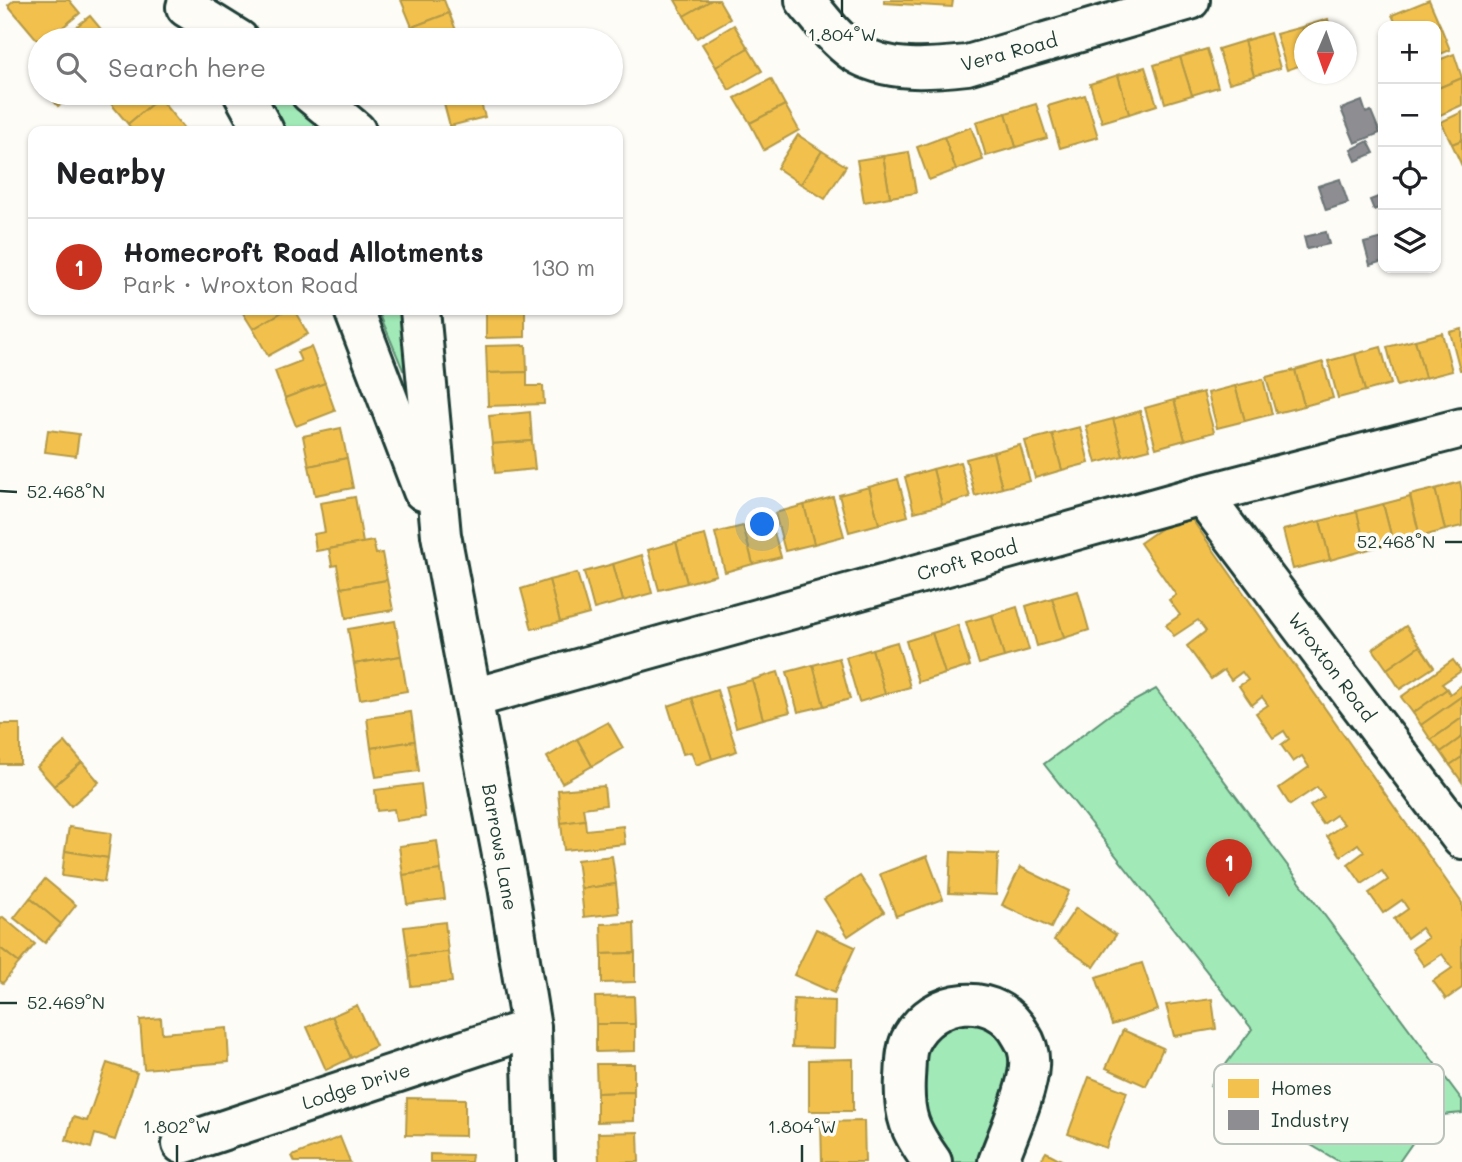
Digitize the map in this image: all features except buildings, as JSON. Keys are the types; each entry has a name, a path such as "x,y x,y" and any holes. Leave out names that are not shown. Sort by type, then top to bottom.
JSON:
{"street":[{"name":"Vera Road","path":"805,0 833,33 855,52 889,66 929,69 967,65 1191,0"},
{"path":"183,4 200,28"},
{"path":"183,4 220,28"},
{"path":"250,105 261,126"},
{"path":"325,105 350,126"},
{"name":"Barrows Lane","path":"356,315 440,535"},
{"name":"Barrows Lane","path":"420,315 440,535 473,698 531,1028 535,1162"},
{"name":"Croft Road","path":"473,698 1202,495 1462,428"},
{"name":"Wroxton Road","path":"1202,495 1462,839"},
{"path":"932,1162 914,1136 904,1104 909,1044 918,1028 935,1013 957,1005 982,1003 1012,1020 1027,1047 1029,1066 998,1162"},
{"name":"Lodge Drive","path":"182,1144 531,1028"}],"green space":[{"path":"271,105 302,105 327,126 284,126"},
{"path":"380,315 408,315 412,374 403,370"},
{"path":"1156,689 1435,1064 1226,1064 1252,1029 1044,764 1112,713"},
{"path":"989,1017 1007,1040 1015,1066 983,1162 952,1162 928,1133 917,1093 926,1041 944,1022"},
{"path":"1444,1076 1462,1100 1462,1113 1444,1115"},
{"path":"1309,1144 1412,1144 1399,1162 1340,1162"}],"place":[{"name":"Homecroft Road Allotments","path":"1229,897"}]}
